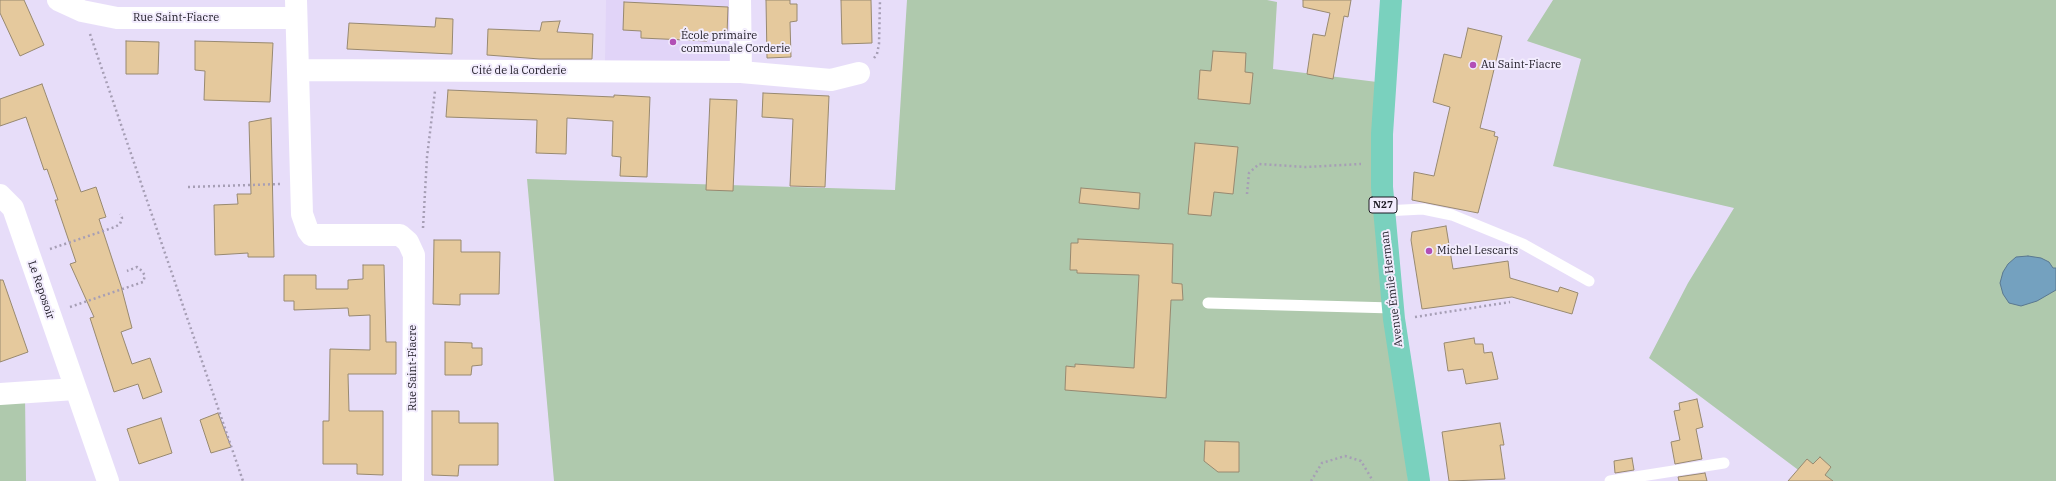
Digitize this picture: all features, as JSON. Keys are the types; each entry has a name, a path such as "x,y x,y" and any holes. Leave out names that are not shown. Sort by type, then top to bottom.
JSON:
{"main road":[{"name":"Avenue Émile Herman","path":"1391,0 1382,163 1384,210 1394,313 1419,481"}],"street":[{"name":"Rue Saint-Fiacre","path":"58,0 82,11 117,18 296,9 301,184 304,223 312,235 400,235 408,242 414,255 413,481"},
{"path":"740,0 741,72"},
{"name":"Cité de la Corderie","path":"298,70 741,72 831,80 859,73"},
{"name":"Le Reposoir","path":"0,195 13,208 108,481"},
{"path":"0,394 75,389"}],"lane":[{"path":"1384,210 1423,209 1452,215 1523,244 1589,281"},
{"path":"1208,303 1394,313"},
{"path":"1610,481 1724,463"}],"path":[{"path":"859,73 877,54 879,44 880,0"},
{"path":"82,11 243,481"},
{"path":"414,255 423,231 427,157 437,71"},
{"path":"1247,194 1249,173 1259,164 1306,168 1382,163"},
{"path":"188,188 301,184"},
{"path":"29,256 115,227 120,224 122,218 120,214"},
{"path":"49,314 143,282 145,276 142,271 136,267 127,271"},
{"path":"1394,313 1510,302"},
{"path":"1311,481 1322,463 1344,456 1361,461 1373,481"}],"shaded area":[{"name":"École primaire communale Corderie","path":"606,0 740,0 741,72 605,63"}],"green space":[{"path":"907,0 1267,0 1277,2 1273,69 1385,83 1408,481 554,481 527,179 895,190"},
{"path":"1553,0 2056,0 2056,481 1813,481 1649,358 1688,283 1734,208 1553,166 1581,59 1527,41"},
{"path":"25,393 26,481 0,481 0,394"}],"water":[{"path":"2028,256 2041,258 2049,262 2053,268 2056,268 2056,290 2037,301 2021,306 2009,303 2003,294 2000,283 2003,272 2008,264 2016,257"}],"building":[{"path":"0,0 24,0 44,45 20,56 0,13"},
{"path":"766,0 790,0 790,4 797,4 797,21 790,22 791,57 767,58"},
{"path":"841,0 871,0 872,43 842,44"},
{"path":"1303,0 1351,0 1348,17 1344,16 1333,79 1307,74 1313,34 1325,36 1330,13 1303,7"},
{"path":"624,2 728,7 727,34 708,34 707,41 641,38 641,31 623,30"},
{"path":"436,18 453,19 452,54 347,49 349,23 435,27"},
{"path":"560,21 557,32 593,34 592,59 540,59 487,55 488,29 540,31 542,22"},
{"path":"1468,28 1502,36 1480,128 1495,132 1494,136 1498,137 1478,213 1412,200 1414,172 1434,176 1450,107 1433,102 1444,54 1461,58"},
{"path":"126,41 159,42 158,74 126,74"},
{"path":"195,41 273,43 270,102 204,100 205,71 195,70"},
{"path":"1213,51 1246,53 1245,72 1253,73 1250,104 1198,99 1200,70 1211,71"},
{"path":"42,84 81,192 96,187 106,217 99,219 121,286 132,328 121,332 132,364 150,358 162,392 143,399 138,384 114,392 90,318 94,317 70,264 76,262 55,200 58,200 47,169 44,170 26,117 0,126 0,99"},
{"path":"448,90 614,97 614,95 650,97 647,177 620,176 621,157 612,156 613,121 567,118 566,154 536,153 537,120 446,117"},
{"path":"763,93 829,96 825,187 790,186 793,119 762,117"},
{"path":"710,99 737,100 733,191 706,190"},
{"path":"271,118 274,257 248,257 248,253 215,255 214,205 238,204 237,194 251,194 249,122"},
{"path":"1195,143 1238,147 1233,194 1214,192 1211,216 1188,214"},
{"path":"1081,188 1140,193 1139,209 1079,203"},
{"path":"1446,226 1453,269 1508,261 1510,278 1558,292 1560,287 1578,293 1572,314 1512,297 1422,309 1411,240 1412,232"},
{"path":"1078,239 1173,244 1172,283 1182,284 1183,300 1171,300 1166,398 1065,390 1066,366 1075,367 1075,364 1134,368 1139,275 1077,273 1077,270 1070,270 1071,243 1078,243"},
{"path":"434,240 461,240 461,252 500,252 499,294 460,294 460,305 433,304"},
{"path":"363,265 384,265 386,342 396,342 396,374 348,374 349,411 383,411 383,475 357,474 357,464 323,464 323,421 329,421 330,349 370,350 370,315 349,316 348,308 294,310 294,301 284,301 284,275 316,275 316,289 348,289 348,280 363,279"},
{"path":"0,280 3,280 28,352 0,362"},
{"path":"1474,338 1475,344 1483,344 1484,353 1492,352 1498,379 1466,384 1463,369 1448,371 1444,343"},
{"path":"445,342 472,343 472,348 482,348 482,365 472,366 471,375 445,375"},
{"path":"1697,399 1703,427 1696,429 1702,459 1675,464 1671,442 1680,440 1674,411 1680,410 1679,403"},
{"path":"432,411 459,411 459,423 498,423 498,465 459,465 458,476 432,475"},
{"path":"218,413 231,447 211,453 200,420"},
{"path":"161,418 172,453 139,464 127,429"},
{"path":"1500,423 1504,445 1500,445 1505,479 1449,481 1442,432"},
{"path":"1205,441 1239,442 1239,472 1218,472 1204,461"},
{"path":"1820,457 1831,467 1825,475 1833,481 1788,481 1807,459 1813,464"},
{"path":"1632,458 1634,470 1615,473 1614,461"},
{"path":"1705,473 1707,481 1679,481 1678,477"}],"place":[{"name":"École primaire communale Corderie","path":"673,42"},
{"name":"Au Saint-Fiacre","path":"1473,65"},
{"name":"Michel Lescarts","path":"1429,251"}]}
